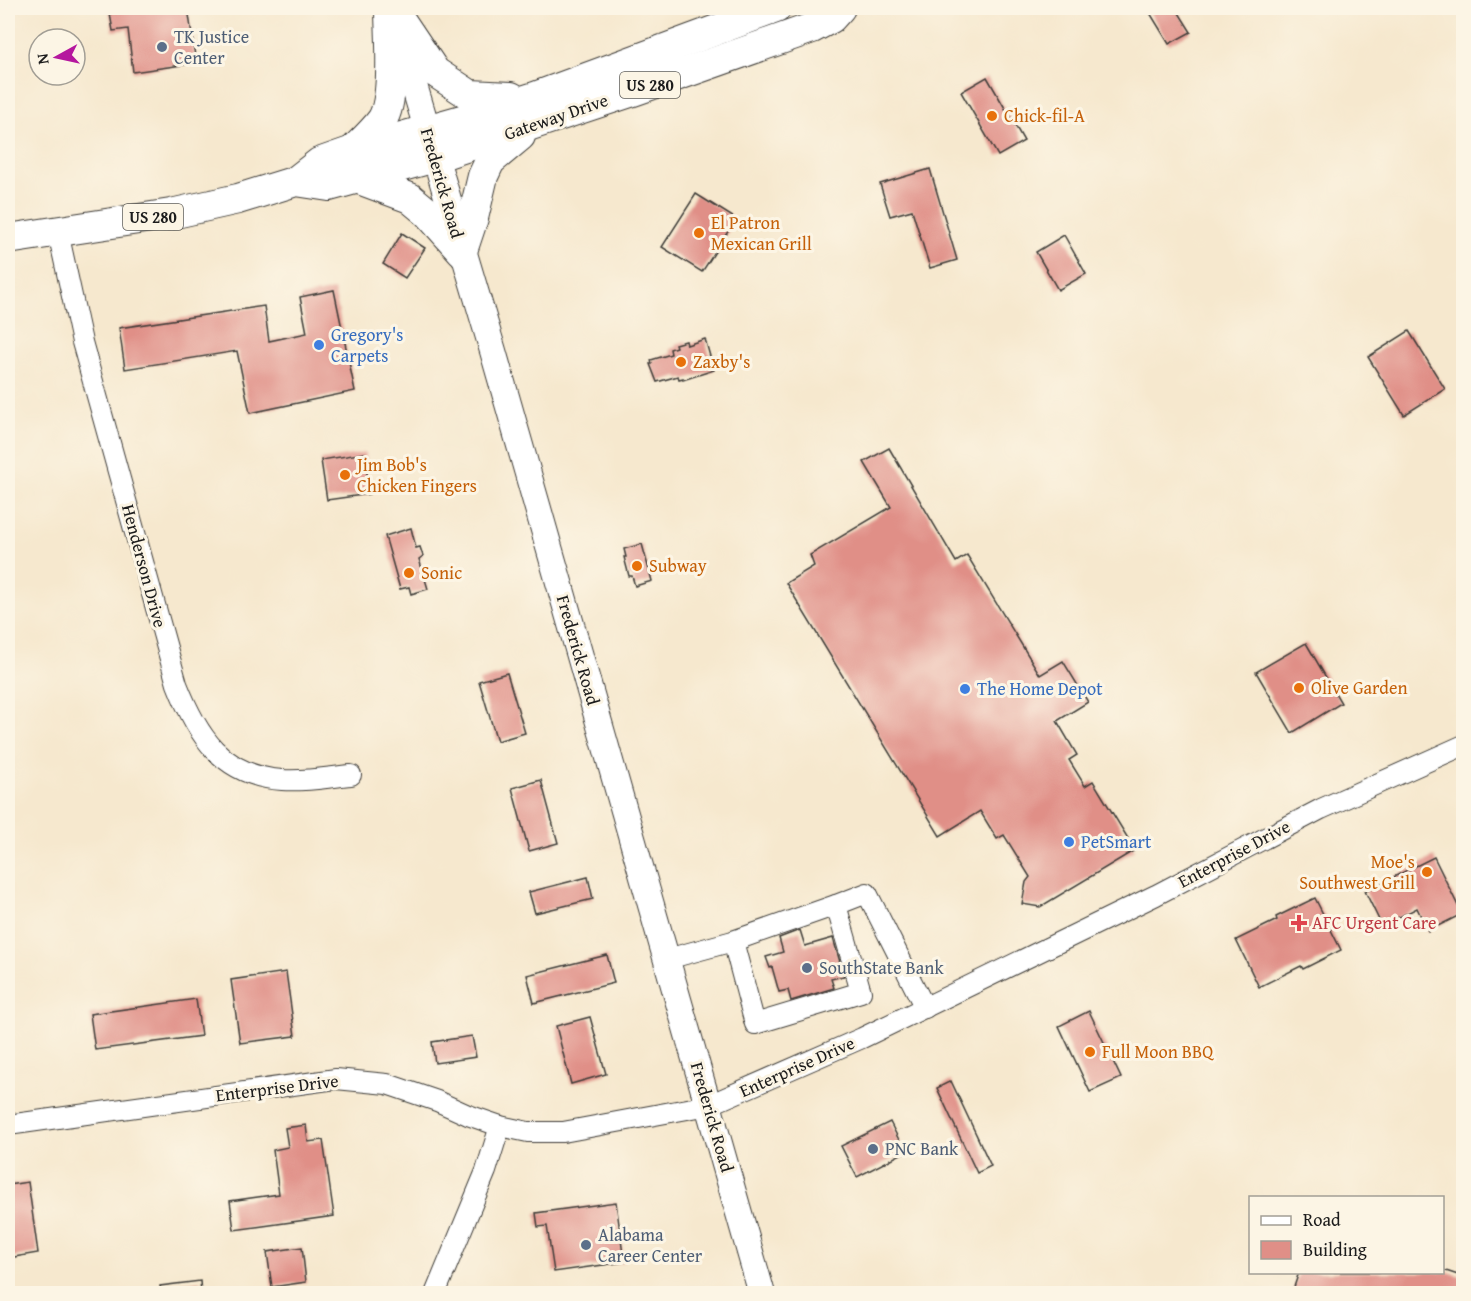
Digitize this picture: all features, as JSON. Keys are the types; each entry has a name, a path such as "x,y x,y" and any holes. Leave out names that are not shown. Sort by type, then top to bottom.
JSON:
{"highway":[{"path":"391,8 435,72 456,87 470,95 536,110 508,145 490,161 483,176 473,218 462,250 428,213 410,198 356,165 384,118 387,107 390,89 391,8"},
{"path":"695,38 719,8"},
{"name":"Gateway Drive","path":"536,110 695,38 776,8"},
{"name":"Gateway Drive","path":"8,239 171,214 238,199 296,181 319,163 356,165 812,28 831,18 840,8"}],"main road":[{"name":"Frederick Road","path":"391,8 493,351 762,1293"}],"street":[{"name":"Henderson Drive","path":"58,232 82,342 177,684 190,717 210,746 224,758 252,774 285,781 351,775"},
{"name":"Enterprise Drive","path":"8,1125 336,1079 387,1084 500,1126 528,1132 563,1132 709,1105 925,1008 1156,895 1321,809 1464,745"},
{"path":"667,959 733,941 867,893 925,1008"},
{"path":"733,941 755,1024 861,992 836,905"},
{"path":"435,1293 486,1171 500,1126"}],"building":[{"name":"TK Justice Center","path":"109,8 188,8 196,63 133,72 128,29 113,31"},
{"path":"1147,8 1176,8 1191,32 1169,44"},
{"name":"Chick-fil-A","path":"987,77 1024,141 998,156 961,92"},
{"path":"930,169 957,260 930,268 912,210 890,216 880,184"},
{"name":"El Patron Mexican Grill","path":"696,194 736,219 702,272 662,247"},
{"path":"402,233 425,248 405,278 383,264"},
{"path":"1064,235 1086,274 1058,290 1036,252"},
{"path":"334,290 355,391 250,413 237,351 125,369 119,328 264,306 269,341 307,333 300,297"},
{"path":"1409,331 1445,389 1404,415 1368,357"},
{"name":"Zaxby's","path":"705,339 714,370 683,380 678,376 657,382 650,364 652,364 651,360 671,354 670,349 676,347 675,344 686,341 687,345"},
{"name":"The Home Depot","path":"889,448 956,562 967,555 1040,675 1063,661 1088,702 1057,721 1077,755 1069,760 1085,786 1093,781 1135,850 1040,907 1022,904 1026,882 1030,877 1004,835 997,839 980,811 940,836 786,583 814,566 810,555 891,507 864,462"},
{"name":"Jim Bob's Chicken Fingers","path":"365,453 369,494 327,500 321,460"},
{"name":"Sonic","path":"411,528 416,548 420,547 423,556 419,559 428,589 411,594 409,587 400,589 385,536"},
{"name":"Subway","path":"642,544 652,581 635,586 632,576 629,576 624,549"},
{"name":"Olive Garden","path":"1306,643 1341,703 1292,733 1256,672"},
{"path":"507,673 525,733 497,741 479,681"},
{"path":"541,780 558,843 529,851 512,788"},
{"path":"1434,857 1462,914 1428,931 1417,908 1382,926 1365,891"},
{"path":"588,877 593,899 535,913 529,892"},
{"path":"1315,898 1341,950 1303,969 1301,966 1259,987 1236,940"},
{"name":"SouthState Bank","path":"800,930 805,946 833,938 844,976 831,979 834,988 791,1001 788,990 779,992 772,967 770,968 766,957 783,952 779,938"},
{"path":"607,955 614,983 534,1003 527,975"},
{"path":"286,972 295,1036 240,1043 231,980"},
{"path":"196,999 201,1036 95,1050 90,1014"},
{"name":"Full Moon BBQ","path":"1089,1011 1121,1078 1090,1092 1059,1026"},
{"path":"590,1017 606,1074 571,1084 556,1026"},
{"path":"472,1036 476,1057 435,1063 432,1042"},
{"path":"951,1081 991,1166 977,1173 937,1088"},
{"name":"PNC Bank","path":"890,1122 905,1152 857,1177 841,1146"},
{"path":"306,1125 308,1142 323,1140 334,1216 234,1230 230,1201 279,1194 273,1150 288,1147 285,1128"},
{"path":"28,1182 38,1253 8,1258 8,1185"},
{"name":"Alabama Career Center","path":"616,1202 624,1262 554,1272 547,1226 538,1227 536,1213"},
{"path":"302,1247 306,1282 272,1287 267,1252"},
{"path":"1444,1270 1464,1277 1464,1293 1292,1293 1298,1274 1444,1274"},
{"path":"200,1281 201,1293 161,1293 160,1286"}],"place":[{"name":"TK Justice Center","path":"162,47"},
{"name":"Chick-fil-A","path":"992,116"},
{"name":"El Patron Mexican Grill","path":"699,233"},
{"name":"Gregory's Carpets","path":"319,345"},
{"name":"Zaxby's","path":"681,362"},
{"name":"Jim Bob's Chicken Fingers","path":"345,475"},
{"name":"Subway","path":"637,566"},
{"name":"Sonic","path":"409,573"},
{"name":"Olive Garden","path":"1299,688"},
{"name":"The Home Depot","path":"965,689"},
{"name":"PetSmart","path":"1069,842"},
{"name":"Moe's Southwest Grill","path":"1427,872"},
{"name":"AFC Urgent Care","path":"1299,923"},
{"name":"SouthState Bank","path":"807,968"},
{"name":"Full Moon BBQ","path":"1090,1052"},
{"name":"PNC Bank","path":"873,1149"},
{"name":"Alabama Career Center","path":"586,1245"}]}
